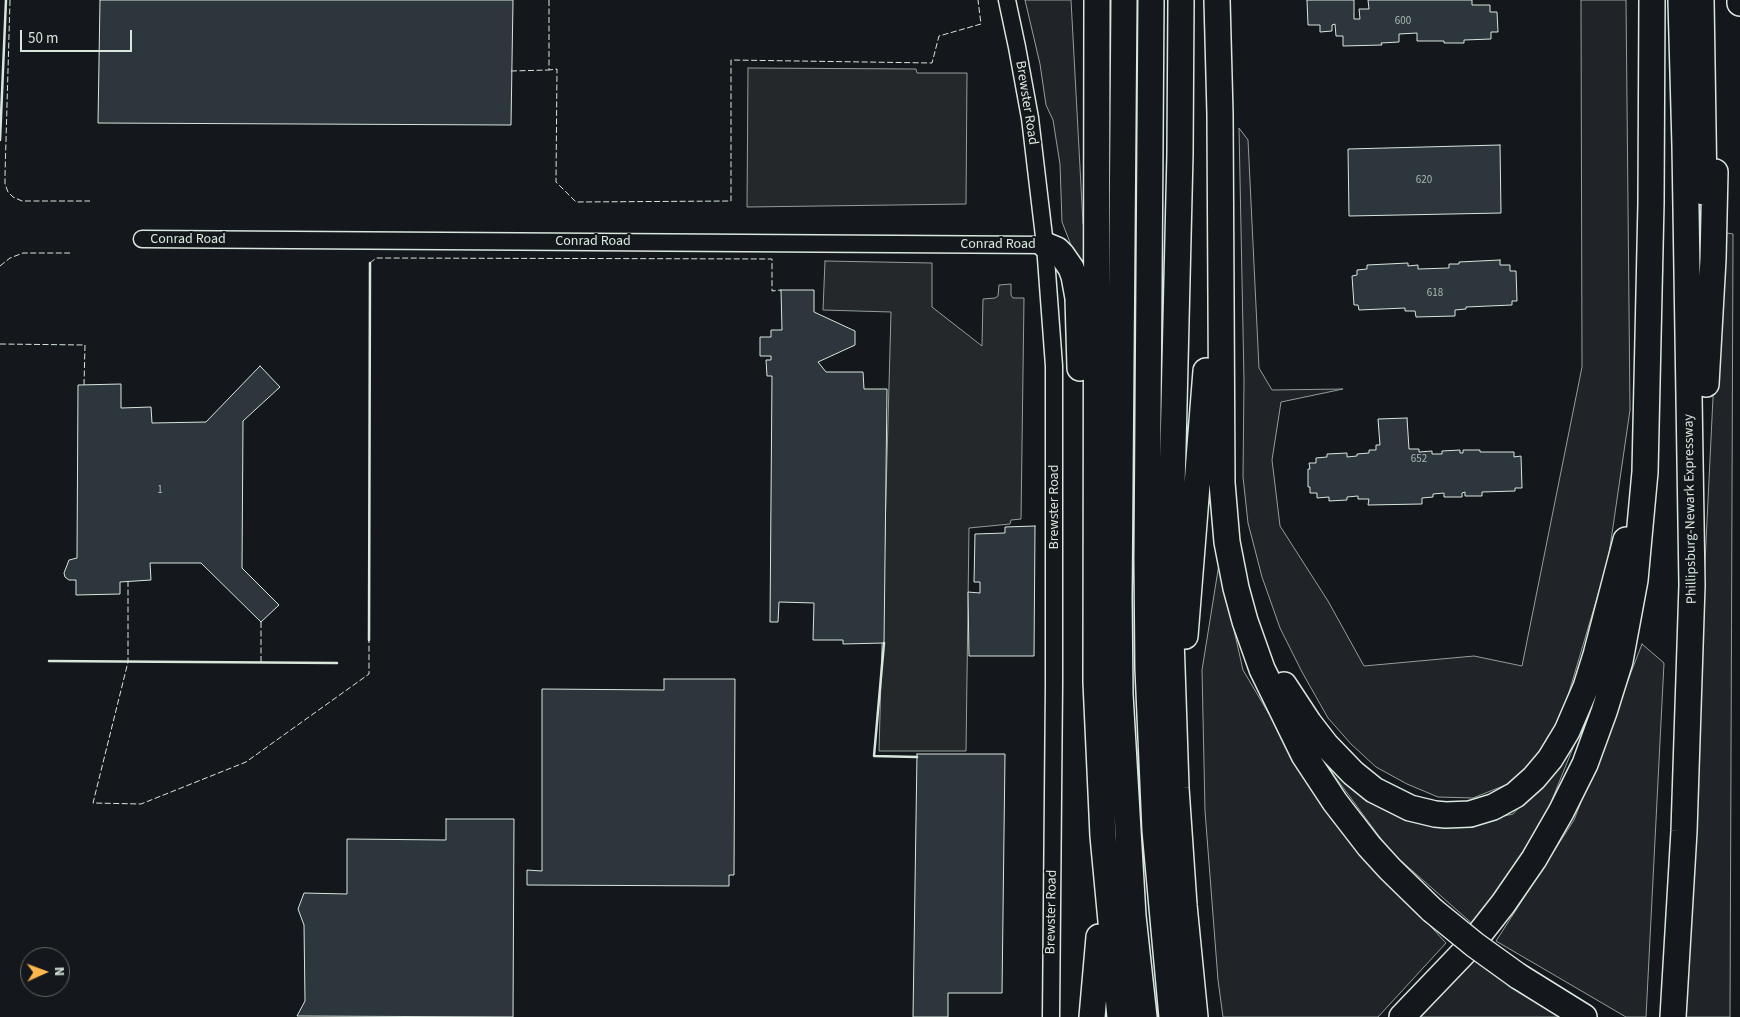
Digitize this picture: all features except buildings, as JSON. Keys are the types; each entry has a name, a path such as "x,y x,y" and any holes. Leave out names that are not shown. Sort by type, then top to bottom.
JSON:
{"highway":[{"path":"1082,0 1098,79"},
{"path":"1097,0 1096,682 1108,903 1120,1017"},
{"path":"1124,0 1119,587 1120,694 1133,916 1144,1017"},
{"path":"1150,0 1148,669 1154,830 1172,1017"},
{"path":"1167,0 1167,159 1178,235"},
{"path":"1181,0 1171,575 1172,682 1176,788 1184,905 1195,1017"},
{"path":"1217,0 1223,507 1232,572 1245,621 1262,669 1304,755 1335,802 1390,870 1432,910 1475,945 1518,976 1584,1017"},
{"path":"1402,1017 1470,946 1519,882 1561,812 1595,738 1620,661 1633,598 1642,525 1648,417 1652,0"},
{"name":"Phillipsburg-Newark Expressway","path":"1673,1017 1684,831 1691,643 1692,506 1681,0"},
{"path":"1701,0 1706,384"},
{"path":"1691,643 1714,233 1718,0"},
{"path":"1045,245 1057,250 1067,261 1076,286 1084,465 1096,517"},
{"path":"1176,788 1184,694 1185,637 1209,325 1221,283"},
{"path":"1232,572 1252,623 1285,687 1317,734 1344,765 1374,790 1410,808 1446,816 1481,812 1515,795 1534,778 1559,746 1580,703 1602,636 1618,575 1637,487 1648,417"},
{"path":"1092,1017 1099,943 1100,780"}],"street":[{"name":"Brewster Road","path":"1007,0 1030,118 1045,245 1053,343 1055,409 1051,1017"},
{"name":"Conrad Road","path":"142,239 1045,245"}],"shaded area":[{"path":"1025,0 1071,0 1087,266 1084,267 1071,245 1062,222 1060,164 1053,120 1046,105 1040,64"},
{"path":"1581,0 1626,0 1630,410 1608,561 1559,726 1538,755 1513,782 1473,798 1438,797 1407,784 1376,767 1351,744 1328,718 1280,628 1262,577 1248,523 1243,477 1244,381 1239,128 1248,140 1259,368 1272,390 1343,389 1281,402 1272,460 1280,526 1328,601 1364,666 1474,656 1522,666 1582,367"},
{"path":"748,68 916,69 917,73 967,73 966,204 747,207"},
{"path":"1721,232 1733,234 1730,1017 1683,1017"},
{"path":"825,261 932,263 932,307 982,346 983,299 998,296 999,285 1011,284 1011,295 1013,298 1024,298 1021,519 1011,520 1010,524 969,528 966,751 879,751 891,312 823,310"},
{"path":"1219,564 1243,670 1331,819 1446,943 1378,1017 1223,1017 1218,980 1205,811 1202,670"},
{"path":"1642,644 1664,663 1646,1017 1626,1017 1496,941 1574,820"},
{"path":"1305,736 1454,827 1513,814 1575,743 1537,837 1476,927 1390,851"},
{"path":"1473,959 1564,1017 1420,1017"}],"fence":[{"path":"10,0 5,175 5,184 8,192 13,197 22,201 90,201"},
{"path":"549,0 549,70 557,69 556,182 576,202 731,201 731,60 932,63 939,36 981,24 978,0"},
{"path":"511,71 549,70"},
{"path":"0,266 10,258 23,253 70,253"},
{"path":"370,263 376,258 772,259 772,291 781,290"},
{"path":"0,344 85,345 84,385"},
{"path":"128,581 128,662 93,803 141,804 246,762 369,674 369,640"},
{"path":"261,622 261,662"}],"wall":[{"path":"0,140 6,0"},
{"path":"369,640 370,263"},
{"path":"884,643 874,756 917,757"},
{"path":"49,661 337,663"}]}
